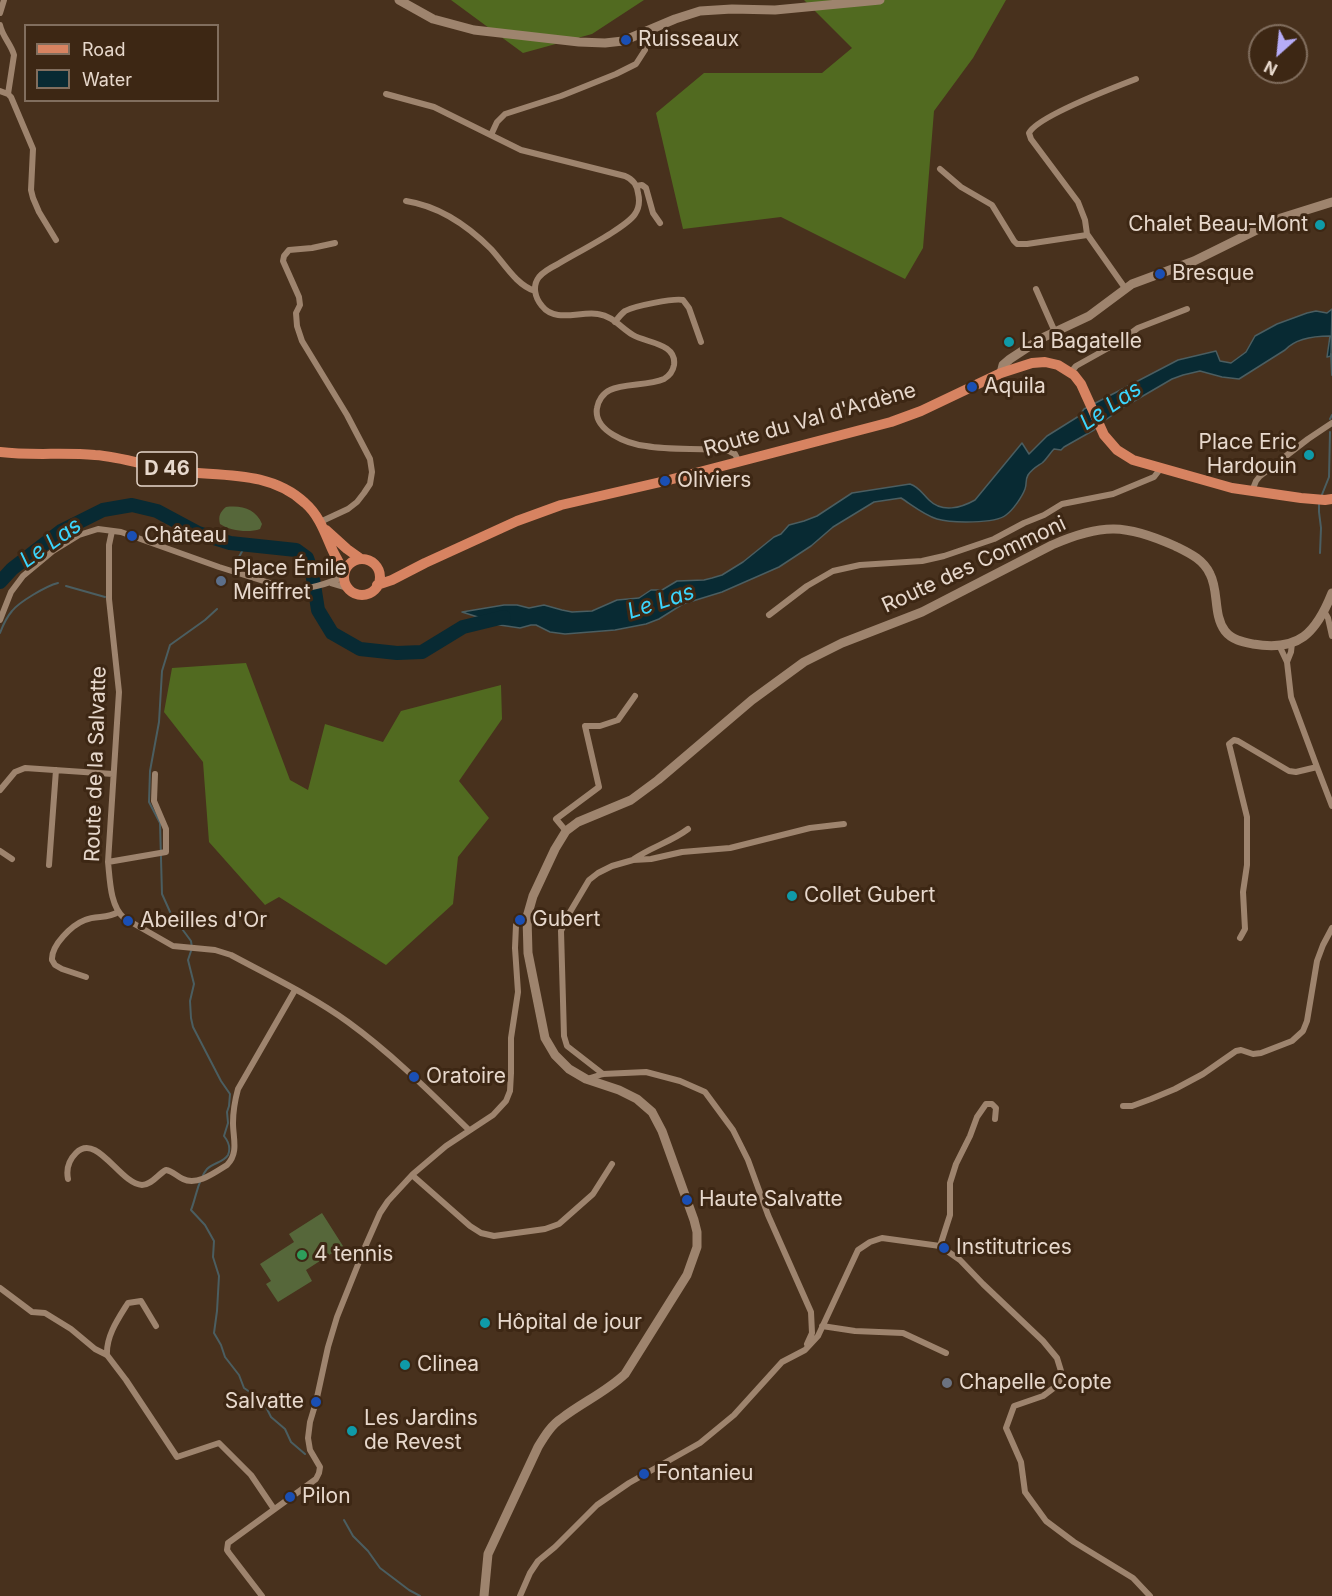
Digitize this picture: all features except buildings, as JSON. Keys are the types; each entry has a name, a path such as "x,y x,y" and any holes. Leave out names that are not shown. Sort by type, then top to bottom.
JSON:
{"main road":[{"name":"Route du Val d'Ardène","path":"377,585 494,531 561,505 665,481 900,419 1001,373 1024,365 1043,362 1058,365 1071,372"},
{"path":"1071,372 1081,384 1102,432 1111,444 1126,456 1138,462 1228,487 1326,500"},
{"name":"D 46","path":"0,452 27,455 78,453 98,455 183,472 249,477 278,484 299,498 314,512 344,575"},
{"name":"D 46","path":"322,525 342,545 361,559"},
{"path":"377,567 379,576 377,585 369,593 353,592 345,584 344,575 348,565 361,559 367,560 377,567 384,572 408,572"}],"street":[{"path":"0,13 4,0"},
{"path":"399,0 436,21 480,32 605,43 623,41 681,16 705,10 775,10 880,0"},
{"path":"0,25 14,55 8,94"},
{"path":"491,135 497,122 505,114 561,96 636,64 645,50 646,32"},
{"path":"1125,288 1087,235 1085,220 1078,202 1029,137 1029,131 1067,108 1136,79"},
{"path":"0,91 11,97 33,149 31,190 34,202 56,240"},
{"path":"386,94 434,107 527,152 625,176 632,180 639,197 639,206 632,219 544,272 537,279 535,291 537,299 542,307 552,314 597,314 609,317 632,335 661,345 673,358 674,366 670,374 659,381 615,388 606,392 599,401 597,410 598,421 603,428 618,437 643,446 729,451 735,454 739,462"},
{"path":"940,169 961,187 991,204 1017,244 1087,235"},
{"path":"636,186 642,185 646,188 653,213 660,223"},
{"path":"406,201 424,205 462,225 492,251 522,284 535,291"},
{"path":"1001,373 1003,365 1010,359 1041,338 1089,316 1132,284 1194,261 1281,218 1332,202"},
{"path":"322,525 357,502 370,484 370,459 347,415 302,341 296,313 300,305 299,297 283,261 289,250 336,243"},
{"path":"1036,289 1055,332"},
{"path":"615,322 629,309 683,300 688,306 701,342"},
{"path":"1071,372 1076,366 1119,342 1138,328 1187,309"},
{"path":"1252,491 1256,481 1265,472 1332,423"},
{"path":"769,615 807,586 833,571 860,566 928,561 994,539 1062,504 1111,495 1157,475 1161,468"},
{"path":"0,620 11,592 23,576 79,535 98,529 121,532 236,573 293,590 328,584 348,588"},
{"name":"Route des Commoni","path":"566,831 578,822 631,800 790,671 821,652 922,612 1065,540 1100,530 1125,529 1146,533 1196,557 1212,577 1220,618 1227,634 1242,642 1279,645 1292,642 1308,634 1318,623 1332,593"},
{"name":"Route de la Salvatte","path":"112,531 109,545 109,598 119,692 108,862 118,912"},
{"path":"328,584 344,575"},
{"path":"1324,611 1332,636"},
{"path":"1287,662 1292,642"},
{"path":"1279,645 1287,662 1291,697 1332,806"},
{"path":"484,1596 488,1554 547,1432 560,1419 615,1384 625,1374 687,1275 698,1247 694,1220 662,1131 652,1112 619,1090 586,1079 569,1070 555,1055 545,1038 528,953 527,917 533,896 541,876 566,831 556,819 599,787 585,726 600,726 618,720 635,696"},
{"path":"1240,938 1244,933 1245,924 1243,892 1247,865 1247,817 1228,744 1234,740 1238,741 1289,771 1317,767"},
{"path":"0,790 21,768 113,774"},
{"path":"50,865 56,770"},
{"path":"108,862 165,852 166,829 154,801 155,774"},
{"path":"603,1074 567,1046 564,1036 561,931 589,880 612,866 633,860 651,859 682,852 730,848 810,828 844,824"},
{"path":"633,860 688,829"},
{"path":"0,851 12,859"},
{"path":"86,977 57,967 52,960 53,951 61,939 85,919 110,916 118,912 123,918 170,945 227,953 342,1018 382,1048 469,1130"},
{"path":"262,1596 229,1553 227,1547 231,1541 319,1475 320,1467 310,1450 308,1438 310,1422 330,1338 364,1247 380,1214 412,1175 446,1146 493,1115 506,1101 510,1091 511,1038 518,992 514,948 516,925 527,917"},
{"path":"1123,1106 1132,1106 1151,1100 1175,1089 1203,1074 1236,1050 1252,1054 1262,1053 1292,1041 1300,1035 1307,1021 1320,953 1332,928"},
{"path":"68,1179 67,1166 77,1152 84,1149 98,1151 128,1180 140,1185 148,1184 166,1170 186,1180 199,1180 226,1165 233,1157 235,1146 233,1125 238,1089 295,990"},
{"path":"586,1079 603,1074 646,1072 680,1081 705,1092 733,1130 748,1160 768,1215 811,1312 812,1333 805,1350"},
{"path":"940,1246 950,1215 950,1183 956,1164 977,1117 986,1104 992,1104 996,1108 995,1119"},
{"path":"412,1175 470,1226 481,1233 494,1236 545,1229 559,1224 593,1194 612,1164"},
{"path":"520,1596 538,1561 597,1505 629,1483 700,1443 734,1415 782,1362 805,1350 818,1336 858,1250 882,1238 940,1246 960,1260 1043,1341 1057,1358 1061,1371 1059,1384 1043,1396 1014,1406 1006,1428 1021,1462 1025,1492 1046,1521 1074,1542 1133,1578 1150,1596"},
{"path":"0,1288 32,1312 45,1313 71,1329 107,1356 126,1380 177,1457 219,1443 251,1476 274,1509"},
{"path":"107,1356 106,1346 114,1325 128,1303 141,1301 156,1326"},
{"path":"822,1326 903,1333 946,1353"}],"green space":[{"path":"451,0 644,0 592,34 523,53"},
{"path":"804,0 1006,0 973,58 934,111 923,248 905,279 781,217 683,229 656,113 704,73 822,73 852,48"},
{"path":"226,507 248,509 262,524 260,529 240,531 220,524 220,514"},
{"path":"246,663 290,780 308,790 325,724 383,742 401,711 501,685 502,719 459,781 489,818 458,857 453,904 386,965 279,897 265,905 209,842 203,762 164,712 172,668"},
{"name":"4 tennis","path":"322,1213 343,1246 306,1270 312,1281 278,1302 266,1284 271,1281 260,1264 294,1242 289,1234"}],"water":[{"path":"1332,309 1331,356 1327,357 1330,336 1312,337 1294,343 1239,379 1200,371 1172,379 1124,407 1094,430 1061,450 1054,449 1044,462 1030,473 1025,489 1014,507 1000,518 973,522 944,520 927,515 901,498 874,502 833,527 811,546 779,567 722,592 683,604 646,624 615,630 565,634 550,632 536,625 520,628 493,624 462,612 504,605 529,608 544,605 572,612 592,611 617,600 639,598 651,590 662,590 677,581 704,580 722,575 781,534 789,525 817,516 852,493 910,484 940,507 952,508 964,505 975,500 1022,443 1029,454 1047,436 1079,416 1084,409 1178,360 1216,351 1220,361 1231,363 1246,352 1255,336 1277,324 1307,313 1316,311 1327,313"}],"waterway":[{"path":"1331,354 1332,375"},
{"path":"1330,419 1332,415"},
{"path":"1321,497 1329,477 1330,432"},
{"path":"1319,503 1320,553"},
{"name":"Le Las","path":"0,582 12,569 61,531 103,510 132,505 157,511 198,533 230,543 296,550 307,558 312,572 318,610 332,633 360,649 397,653 422,652 463,627 504,617"},
{"path":"233,568 246,544"},
{"path":"0,633 15,607 47,587 58,583"},
{"path":"66,586 105,597"},
{"path":"217,609 170,645 162,671 159,722 150,771 149,802 160,823 162,894 171,914 191,941 192,948 188,960 194,984 190,1001 193,1027 230,1094 228,1123 224,1136 229,1145 228,1155 204,1173 191,1210 205,1225 214,1241 213,1257 219,1276 214,1333 225,1357 239,1375 244,1388 263,1401 271,1417 285,1429 291,1442 305,1454"},
{"path":"344,1520 353,1536 380,1568 420,1596"}],"place":[{"name":"Ruisseaux","path":"626,40"},
{"name":"Chalet Beau-Mont","path":"1320,225"},
{"name":"Bresque","path":"1160,274"},
{"name":"La Bagatelle","path":"1009,342"},
{"name":"Aquila","path":"972,387"},
{"name":"Place Eric Hardouin","path":"1309,455"},
{"name":"Oliviers","path":"665,481"},
{"name":"Château","path":"132,536"},
{"name":"Place Émile Meiffret","path":"221,581"},
{"name":"Collet Gubert","path":"792,896"},
{"name":"Gubert","path":"520,920"},
{"name":"Abeilles d'Or","path":"128,921"},
{"name":"Oratoire","path":"414,1077"},
{"name":"Haute Salvatte","path":"687,1200"},
{"name":"Institutrices","path":"944,1248"},
{"name":"4 tennis","path":"302,1255"},
{"name":"Hôpital de jour","path":"485,1323"},
{"name":"Clinea","path":"405,1365"},
{"name":"Chapelle Copte","path":"947,1383"},
{"name":"Salvatte","path":"316,1402"},
{"name":"Les Jardins de Revest","path":"352,1431"},
{"name":"Fontanieu","path":"644,1474"},
{"name":"Pilon","path":"290,1497"}]}
